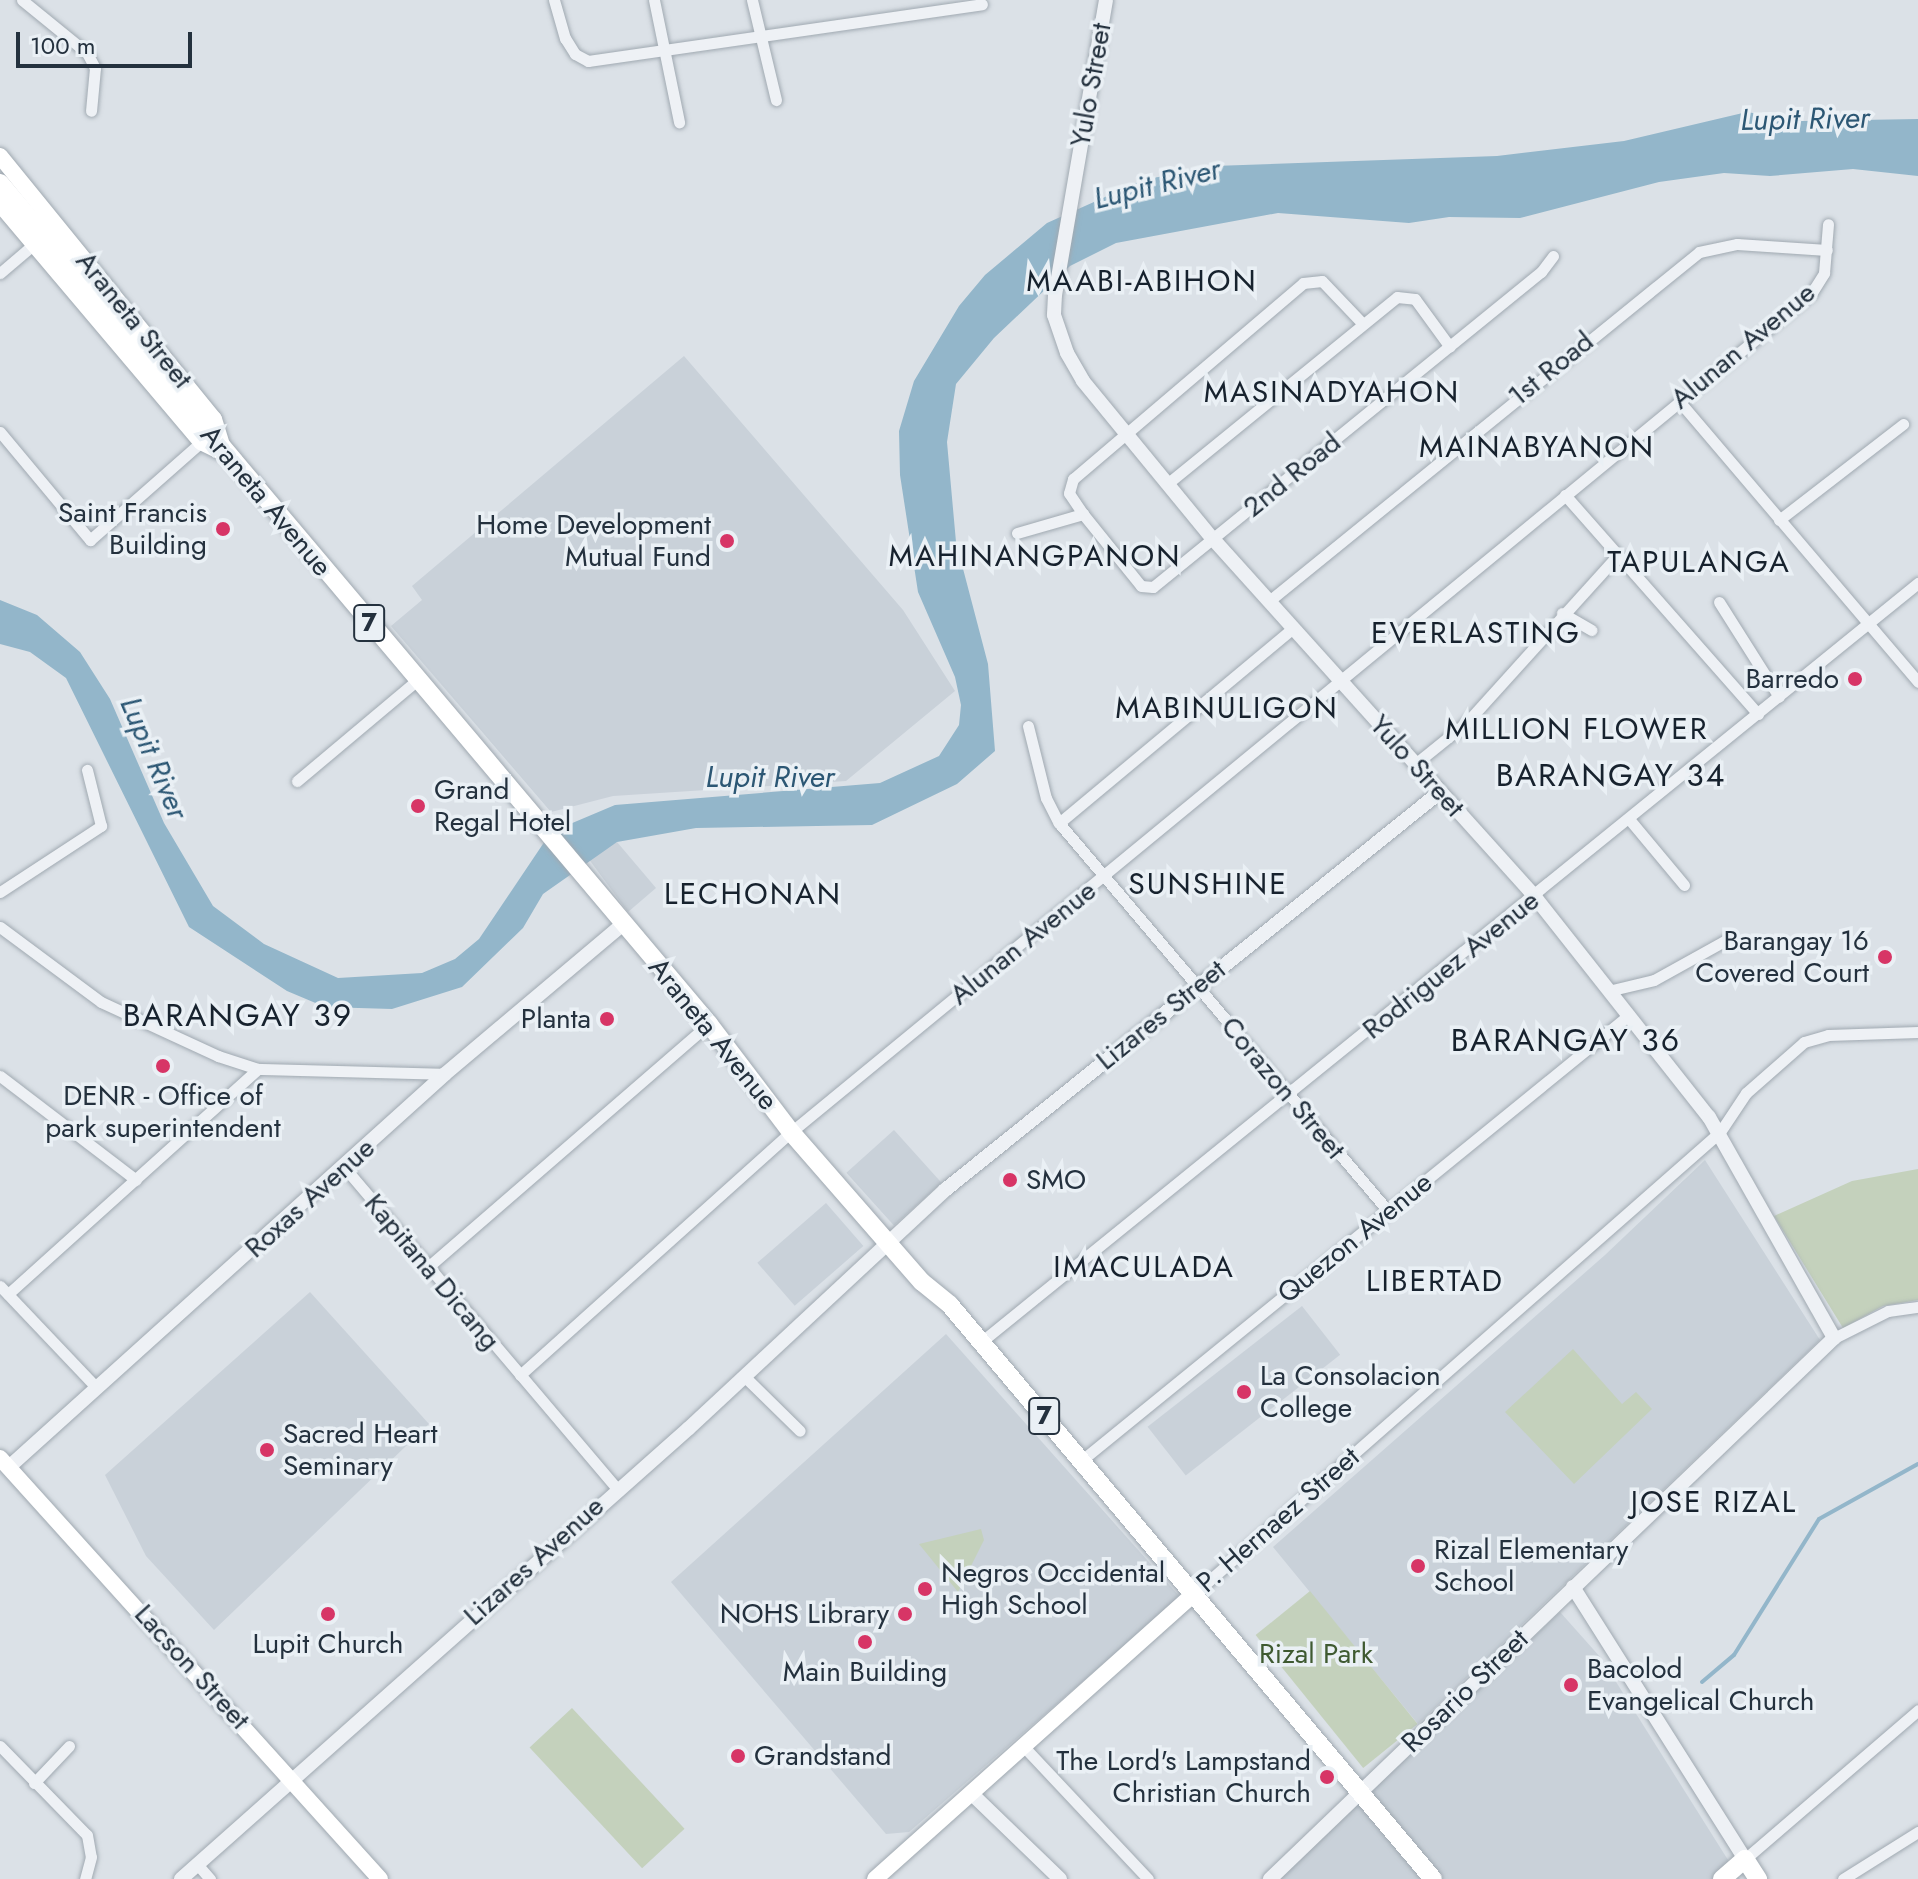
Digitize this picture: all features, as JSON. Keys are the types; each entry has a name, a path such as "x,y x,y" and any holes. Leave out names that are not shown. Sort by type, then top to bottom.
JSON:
{"main road":[{"name":"Araneta Street","path":"0,156 214,419 224,453"},
{"name":"Araneta Avenue","path":"0,183 8,202 709,1024 791,1132 888,1244 981,1342 1433,1879"},
{"name":"Araneta Street","path":"8,202 34,244 201,442 224,453"},
{"name":"Lacson Street","path":"3,1467 292,1779 380,1879"},
{"name":"P. Hernaez Street","path":"875,1879 1026,1749 1195,1593"},
{"path":"1722,1879 1745,1859 1758,1879"}],"street":[{"path":"22,0 87,53 95,68 91,111"},
{"path":"554,0 575,54 588,61 611,61 758,33 982,4"},
{"path":"654,0 679,122"},
{"path":"752,0 776,100"},
{"name":"Yulo Street","path":"1106,0 1055,295 1054,315 1067,353 1123,431 1213,539 1535,897 1629,1015 1720,1132 1834,1338"},
{"name":"Alunan Avenue","path":"520,1375 791,1132 1816,288 1827,250 1828,224"},
{"path":"0,273 34,244"},
{"name":"1st Road","path":"1269,601 1699,252 1737,244 1827,250"},
{"name":"2nd Road","path":"1083,514 1147,589 1450,347 1541,272 1553,256"},
{"path":"1017,533 1083,514 1069,485 1123,431 1308,279 1322,281 1362,323"},
{"path":"1167,484 1397,297 1408,295 1450,347"},
{"path":"1679,401 1918,682"},
{"path":"1779,520 1903,424"},
{"path":"0,432 90,540 201,442"},
{"path":"1565,495 1616,557 1758,714"},
{"path":"1415,764 1467,722 1562,613 1616,557"},
{"name":"Rodriguez Avenue","path":"981,1342 1535,897 1918,583"},
{"path":"1719,602 1779,697"},
{"path":"1562,613 1592,630"},
{"path":"1059,823 1293,628"},
{"path":"297,781 416,681"},
{"name":"Corazon Street","path":"1028,726 1046,798 1059,823 1388,1211"},
{"path":"0,892 101,826 87,770"},
{"name":"Lizares Street","path":"888,1244 945,1190 1440,792"},
{"path":"1629,819 1684,885"},
{"name":"Roxas Avenue","path":"3,1467 345,1168 445,1074 623,924"},
{"path":"0,927 101,1002 187,1045 258,1069 445,1074"},
{"path":"1608,991 1654,980 1728,939"},
{"name":"Quezon Avenue","path":"1082,1460 1629,1015"},
{"path":"428,1267 709,1024"},
{"name":"P. Hernaez Street","path":"1195,1593 1720,1132 1746,1093 1811,1038 1918,1032"},
{"path":"96,1387 4,1290 136,1180 258,1069"},
{"path":"0,1076 136,1180"},
{"name":"Kapitana Dicang","path":"345,1168 616,1488"},
{"name":"Lizares Avenue","path":"181,1879 888,1244"},
{"path":"1834,1338 1888,1311 1918,1307"},
{"name":"Rosario Street","path":"1270,1879 1834,1338"},
{"path":"744,1376 800,1431"},
{"path":"1573,1587 1745,1859 1918,1710"},
{"path":"0,1746 87,1835 91,1857 85,1879"},
{"path":"34,1783 69,1746"},
{"path":"1026,1749 1148,1879"},
{"path":"973,1795 1060,1879"},
{"path":"1843,1879 1918,1832"},
{"path":"197,1864 210,1879"}],"shaded area":[{"path":"684,356 903,610 955,691 846,781 613,796 551,812 391,626 422,600 412,586"},
{"path":"617,842 656,888 628,912 588,858"},
{"path":"894,1130 942,1183 894,1226 846,1173"},
{"path":"1705,1160 1820,1340 1418,1724 1273,1547 1605,1255"},
{"path":"826,1203 863,1246 795,1306 757,1263"},
{"name":"Sacred Heart Seminary","path":"310,1292 429,1424 214,1630 146,1556 105,1475"},
{"name":"La Consolacion College","path":"1302,1306 1340,1355 1186,1476 1148,1427"},
{"name":"Negros Occidental High School","path":"946,1334 1180,1597 909,1832 886,1834 671,1582"},
{"path":"1560,1612 1601,1658 1740,1879 1279,1879"}],"green space":[{"path":"1918,1169 1918,1300 1883,1306 1843,1328 1774,1216 1852,1181"},
{"path":"1573,1349 1622,1404 1636,1392 1652,1409 1574,1484 1505,1412"},
{"path":"981,1529 984,1540 958,1592 919,1544"},
{"name":"Rizal Park","path":"1310,1591 1418,1724 1363,1768 1256,1635"},
{"path":"572,1708 685,1829 642,1868 530,1748"}],"water":[{"name":"Lupit River","path":"1747,112 1802,121 1918,119 1918,176 1853,169 1770,176 1724,173 1659,182 1520,218 1449,217 1409,223 1278,213 1116,243 1070,266 994,338 956,384 947,442 956,542 988,664 995,751 957,784 872,825 696,828 617,842 543,894 523,928 462,987 392,1009 325,1007 287,991 189,927 66,678 30,652 0,644 0,600 37,615 80,652 110,699 164,823 213,906 264,944 338,978 422,973 455,959 479,939 551,832 615,805 880,783 939,756 959,725 961,705 955,677 918,592 900,475 899,431 914,381 959,306 985,275 1047,223 1143,180 1214,166 1497,156 1624,141"}],"waterway":[{"path":"1702,1682 1734,1655 1819,1519 1918,1464"}],"place":[{"name":"Saint Francis Building","path":"223,529"},
{"name":"Home Development Mutual Fund","path":"727,541"},
{"name":"Barredo","path":"1855,679"},
{"name":"Grand Regal Hotel","path":"418,806"},
{"name":"Barangay 16 Covered Court","path":"1885,957"},
{"name":"Planta","path":"607,1019"},
{"name":"DENR - Office of park superintendent","path":"163,1066"},
{"name":"SMO","path":"1010,1180"},
{"name":"La Consolacion College","path":"1244,1392"},
{"name":"Sacred Heart Seminary","path":"267,1450"},
{"name":"Rizal Elementary School","path":"1418,1566"},
{"name":"Negros Occidental High School","path":"925,1589"},
{"name":"Lupit Church","path":"328,1614"},
{"name":"NOHS Library","path":"905,1614"},
{"name":"Main Building","path":"865,1642"},
{"name":"Bacolod Evangelical Church","path":"1571,1685"},
{"name":"Grandstand","path":"738,1756"},
{"name":"The Lord's Lampstand Christian Church","path":"1327,1777"}],"district":[{"name":"MAABI-ABIHON","path":"1142,281"},
{"name":"MASINADYAHON","path":"1332,392"},
{"name":"MAINABYANON","path":"1537,447"},
{"name":"MAHINANGPANON","path":"1035,556"},
{"name":"TAPULANGA","path":"1699,562"},
{"name":"EVERLASTING","path":"1476,633"},
{"name":"MABINULIGON","path":"1227,708"},
{"name":"MILLION FLOWER","path":"1577,729"},
{"name":"BARANGAY 34","path":"1611,775"},
{"name":"SUNSHINE","path":"1208,884"},
{"name":"LECHONAN","path":"753,894"},
{"name":"BARANGAY 39","path":"238,1015"},
{"name":"BARANGAY 36","path":"1566,1040"},
{"name":"IMACULADA","path":"1144,1267"},
{"name":"LIBERTAD","path":"1435,1281"},
{"name":"JOSE RIZAL","path":"1714,1502"}]}
